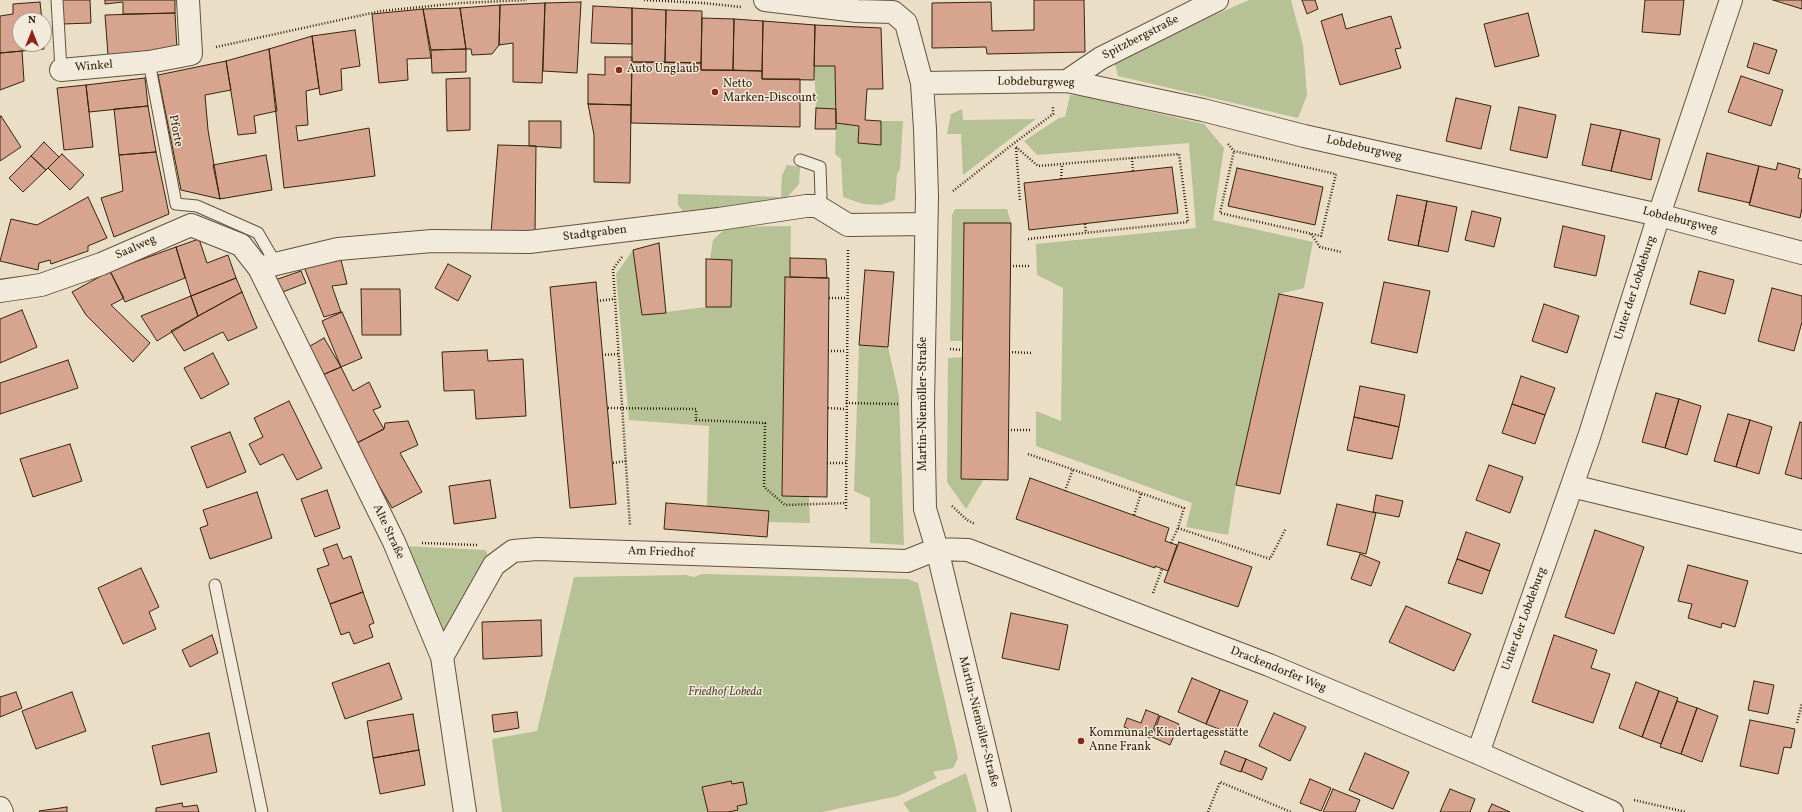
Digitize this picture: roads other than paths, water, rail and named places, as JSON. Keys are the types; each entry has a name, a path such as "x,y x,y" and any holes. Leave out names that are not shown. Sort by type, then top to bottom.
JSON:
{"street":[{"name":"Winkel","path":"61,70 149,62 191,54 188,0"},
{"name":"Martin-Niemöller-Straße","path":"765,0 858,11 877,6 893,12 906,23 922,83 926,159 923,404 925,509 937,549 1000,812"},
{"name":"Spitzbergstraße","path":"1067,81 1101,58 1218,0"},
{"name":"Unter der Lobdeburg","path":"1478,753 1572,486 1659,215 1731,0"},
{"name":"Lobdeburgweg","path":"922,83 1067,81 1203,110 1304,136 1659,215 1802,253"},
{"path":"817,206 848,225 926,224"},
{"name":"Stadtgraben","path":"268,266 338,249 432,241 528,242 817,206"},
{"name":"Saalweg","path":"0,292 41,285 101,264 191,225 241,245 268,266"},
{"name":"Alte Straße","path":"268,266 394,542 442,657 465,812"},
{"path":"1572,486 1802,542"},
{"name":"Am Friedhof","path":"442,657 494,565 513,551 537,549 907,561 937,549"},
{"name":"Drackendorfer Weg","path":"937,549 968,550 1270,665 1478,753 1612,812"},
{"path":"0,808 2,812"}],"lane":[{"name":"Winkel","path":"57,0 61,70"},
{"name":"Pforte","path":"149,62 176,204 197,206 258,233 268,266"},
{"path":"800,160 820,167 821,196 817,206"},
{"path":"215,585 262,812"}],"place":[{"name":"Auto Unglaub","path":"619,70"},
{"name":"Netto Marken-Discount","path":"715,92"},
{"name":"Kommunale Kindertagesstätte Anne Frank","path":"1081,741"}],"park label":[{"name":"Friedhof Lobeda","path":"725,693"}]}
